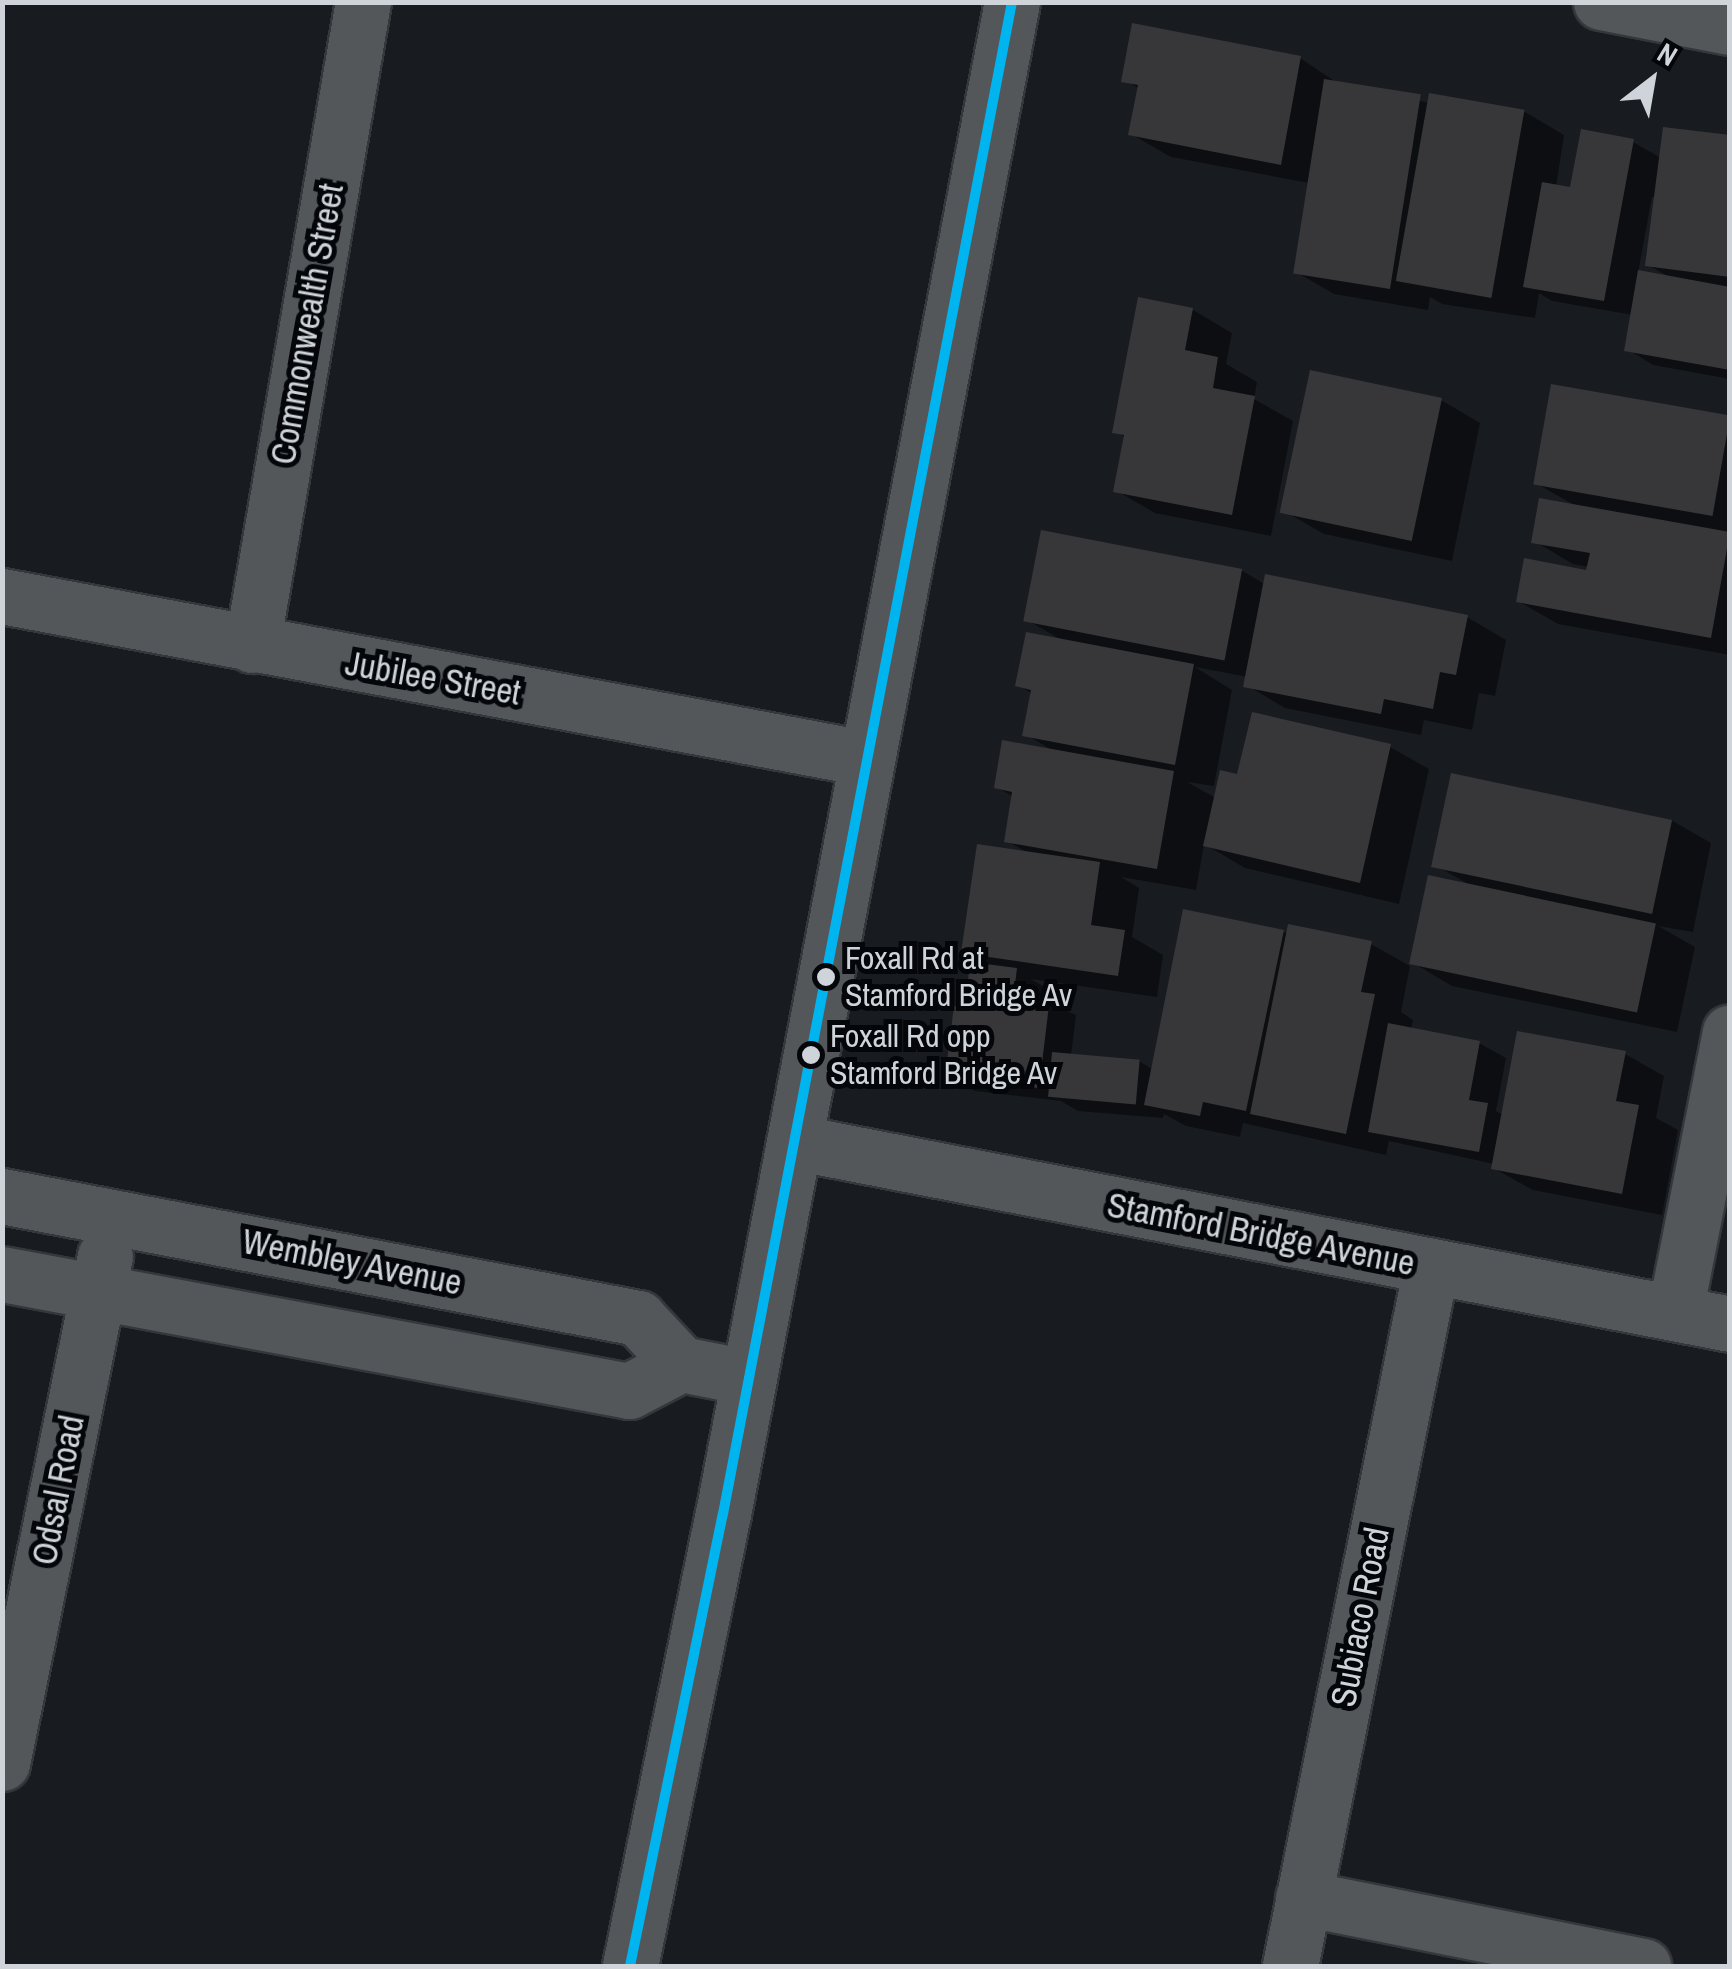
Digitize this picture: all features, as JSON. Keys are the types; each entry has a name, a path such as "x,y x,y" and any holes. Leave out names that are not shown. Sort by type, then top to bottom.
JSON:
{"street":[{"name":"Commonwealth Street","path":"252,645 363,2"},
{"path":"630,1966 794,1142 864,758 1012,2"},
{"path":"1601,2 1730,27"},
{"name":"Jubilee Street","path":"2,596 864,758"},
{"path":"1675,1312 1730,1032"},
{"name":"Stamford Bridge Avenue","path":"794,1142 1730,1324"},
{"name":"Wembley Avenue","path":"2,1196 638,1318 682,1364"},
{"name":"Odsal Road","path":"2,1763 113,1216"},
{"name":"Subiaco Road","path":"1290,1966 1431,1267"},
{"path":"2,1274 629,1392 682,1364 747,1377"},
{"path":"1303,1898 1643,1966"}],"building":[{"path":"1132,23 1301,56 1281,165 1128,135 1138,85 1121,82"},
{"path":"1324,79 1421,94 1390,289 1293,274"},
{"path":"1429,93 1525,110 1491,298 1396,281"},
{"path":"1663,127 1730,135 1730,277 1645,266"},
{"path":"1581,129 1634,139 1604,301 1523,287 1542,182 1570,187"},
{"path":"1638,270 1730,287 1730,370 1624,351"},
{"path":"1138,297 1193,308 1185,350 1218,357 1213,388 1255,396 1232,515 1113,492 1124,435 1112,433"},
{"path":"1310,370 1442,398 1412,541 1280,513"},
{"path":"1551,384 1730,416 1713,516 1533,484"},
{"path":"1539,498 1730,532 1711,638 1516,602 1524,558 1586,570 1590,553 1531,543"},
{"path":"1041,530 1242,569 1224,660 1023,621"},
{"path":"1265,574 1468,615 1456,675 1440,672 1433,709 1384,699 1381,714 1243,687"},
{"path":"1026,632 1194,664 1175,765 1022,736 1031,690 1015,686"},
{"path":"1252,712 1391,744 1360,883 1203,846 1220,770 1237,774"},
{"path":"1002,740 1174,771 1157,869 1004,842 1012,792 994,788"},
{"path":"1451,773 1672,820 1652,914 1431,867"},
{"path":"977,844 1100,862 1091,925 1125,930 1118,976 961,953"},
{"path":"1428,875 1656,923 1637,1012 1409,964"},
{"path":"1183,909 1284,930 1246,1111 1203,1102 1200,1116 1144,1105"},
{"path":"1288,924 1372,941 1361,992 1375,994 1346,1134 1250,1114"},
{"path":"970,962 1017,968 1014,993 1050,997 1039,1088 945,1077 954,1006 965,1007"},
{"path":"1388,1023 1480,1041 1469,1100 1488,1103 1479,1152 1368,1132"},
{"path":"1517,1031 1626,1051 1616,1101 1639,1105 1622,1194 1491,1169"},
{"path":"1052,1052 1140,1060 1136,1104 1048,1097"}],"transit line":[{"path":"630,1966 723,1514 1012,2"}],"place":[{"name":"Foxall Rd at Stamford Bridge Av","path":"826,977"},
{"name":"Foxall Rd opp Stamford Bridge Av","path":"811,1055"}]}
